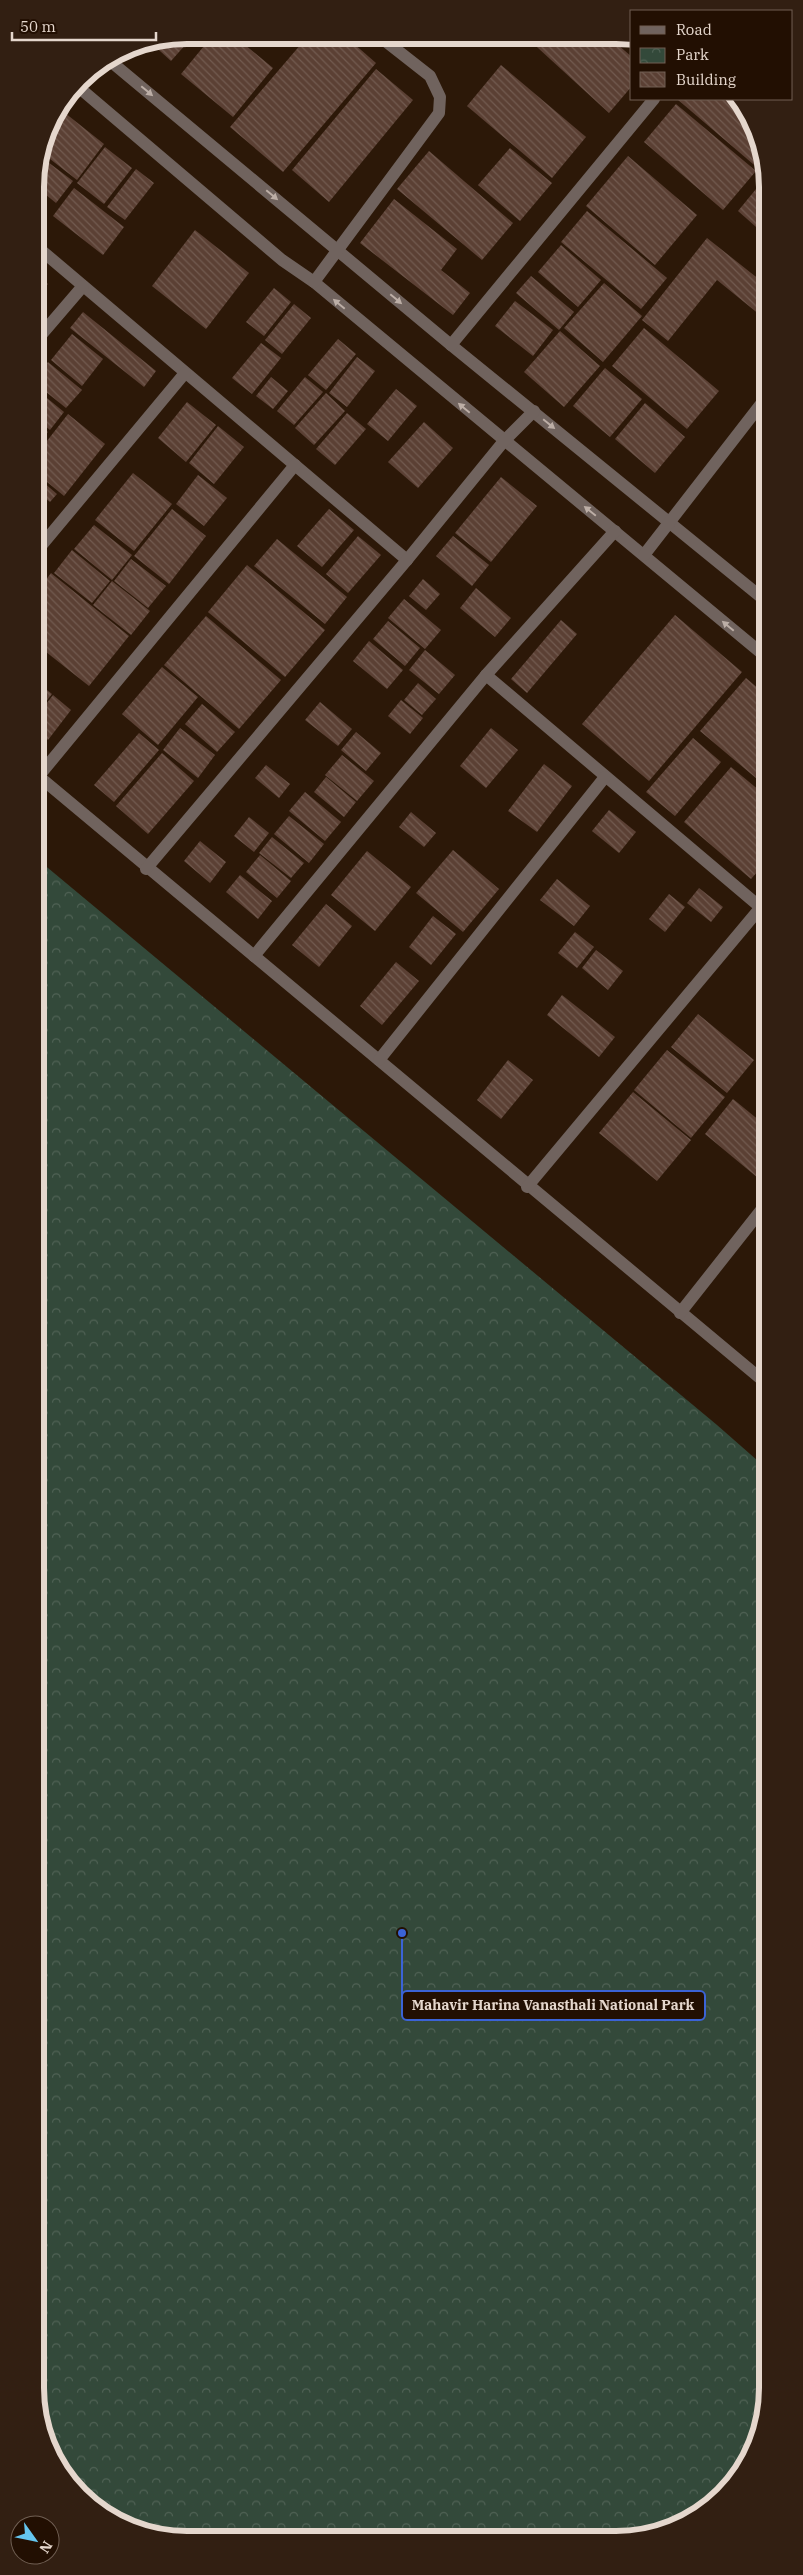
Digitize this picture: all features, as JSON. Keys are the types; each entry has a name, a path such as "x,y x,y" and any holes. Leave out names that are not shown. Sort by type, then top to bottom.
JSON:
{"street":[{"path":"314,282 439,114 440,97 430,76 389,44"},
{"path":"114,64 452,345 759,595"},
{"path":"82,90 282,260 314,282 759,651"},
{"path":"452,345 653,100"},
{"path":"44,253 407,560"},
{"path":"44,332 83,286"},
{"path":"44,542 186,373"},
{"path":"644,555 668,520 759,406"},
{"path":"146,869 407,560 504,441 534,411"},
{"path":"44,768 295,465"},
{"path":"254,956 486,676 615,531"},
{"path":"486,676 605,777 759,903"},
{"path":"379,1060 605,777"},
{"path":"44,782 146,869 379,1060 527,1187 759,1378"},
{"path":"527,1187 759,913"},
{"path":"680,1313 759,1213"}],"green space":[{"path":"44,865 759,1462 759,2398 754,2425 748,2443 735,2468 724,2483 703,2502 688,2512 662,2524 635,2530 187,2531 159,2529 141,2524 107,2507 79,2483 59,2451 51,2434 46,2416 44,2388"}],"building":[{"path":"186,44 171,61 155,47"},
{"path":"206,44 244,44 273,68 233,117 181,74"},
{"path":"301,44 354,44 376,63 283,172 230,127"},
{"path":"534,44 617,44 630,55 630,88 609,113"},
{"path":"501,65 586,137 552,178 467,106"},
{"path":"376,69 413,100 329,202 292,170"},
{"path":"678,100 730,100 740,115 752,141 758,168"},
{"path":"676,104 756,171 723,210 644,142"},
{"path":"65,113 104,144 77,180 47,157 55,132"},
{"path":"105,147 132,168 104,204 77,183"},
{"path":"510,148 552,183 520,221 478,185"},
{"path":"429,151 513,223 482,260 397,189"},
{"path":"628,156 697,215 655,265 586,206"},
{"path":"47,161 73,181 56,203 44,193"},
{"path":"136,169 154,183 125,220 107,207"},
{"path":"759,185 759,230 738,211"},
{"path":"74,188 124,227 103,255 53,216"},
{"path":"394,199 457,249 441,270 470,293 453,315 360,243"},
{"path":"587,211 667,278 641,309 561,242"},
{"path":"195,230 249,273 206,329 152,286"},
{"path":"707,238 759,279 759,314 717,280 668,341 642,320"},
{"path":"561,245 601,280 578,307 538,272"},
{"path":"531,276 574,312 559,330 516,293"},
{"path":"44,281 48,284 44,289"},
{"path":"604,283 642,316 603,362 564,328"},
{"path":"274,288 291,302 264,336 246,322"},
{"path":"515,301 553,330 533,356 495,326"},
{"path":"294,304 311,318 282,354 265,340"},
{"path":"83,312 156,371 144,387 70,328"},
{"path":"644,328 719,391 687,429 612,366"},
{"path":"560,331 600,366 564,407 524,372"},
{"path":"72,334 103,359 82,386 51,360"},
{"path":"338,339 356,354 326,390 308,375"},
{"path":"261,343 281,358 252,394 232,378"},
{"path":"357,357 375,371 347,407 329,393"},
{"path":"48,362 82,390 66,408 44,390 44,367"},
{"path":"605,368 642,399 610,437 573,406"},
{"path":"271,377 288,391 273,409 256,396"},
{"path":"305,377 323,392 294,425 277,411"},
{"path":"396,389 417,406 388,441 367,424"},
{"path":"326,393 345,411 314,445 295,428"},
{"path":"44,396 64,412 50,430 44,425"},
{"path":"187,402 216,425 186,462 158,438"},
{"path":"645,403 685,437 655,473 615,439"},
{"path":"347,413 366,429 335,465 316,449"},
{"path":"68,414 105,444 64,496 44,480 44,445"},
{"path":"424,422 453,448 418,488 388,462"},
{"path":"218,426 244,447 214,484 189,463"},
{"path":"44,429 48,432 44,437"},
{"path":"133,473 172,504 134,551 95,520"},
{"path":"198,475 227,498 204,526 176,504"},
{"path":"501,477 537,506 491,562 455,533"},
{"path":"44,483 57,494 50,502 44,497"},
{"path":"172,509 206,536 169,584 134,556"},
{"path":"329,509 354,530 322,567 297,546"},
{"path":"94,525 132,555 112,580 74,549"},
{"path":"358,536 381,555 348,593 326,574"},
{"path":"453,536 489,565 472,586 436,556"},
{"path":"277,539 347,597 325,624 254,566"},
{"path":"72,550 110,581 92,603 54,573"},
{"path":"131,559 166,586 148,608 114,581"},
{"path":"247,565 325,630 285,677 208,612"},
{"path":"51,573 129,636 89,686 44,650 44,582"},
{"path":"423,579 440,594 426,610 409,596"},
{"path":"112,581 150,611 131,635 93,605"},
{"path":"476,588 511,618 495,637 460,608"},
{"path":"404,599 441,630 425,649 388,618"},
{"path":"675,615 742,672 649,781 582,724"},
{"path":"206,616 281,680 239,729 164,665"},
{"path":"561,620 577,634 527,693 511,679"},
{"path":"388,621 420,648 405,666 373,639"},
{"path":"369,641 403,670 387,689 353,661"},
{"path":"425,650 455,675 439,694 409,670"},
{"path":"162,667 198,697 158,745 122,714"},
{"path":"746,678 759,689 759,781 700,731"},
{"path":"418,683 436,699 422,715 404,700"},
{"path":"44,688 52,694 44,704"},
{"path":"53,695 71,710 48,740 44,737 44,707"},
{"path":"401,700 423,718 410,734 388,716"},
{"path":"320,702 352,729 338,746 305,720"},
{"path":"202,704 235,732 217,752 185,724"},
{"path":"180,728 215,755 198,778 163,750"},
{"path":"491,728 518,750 486,788 460,766"},
{"path":"356,732 381,753 366,771 341,750"},
{"path":"139,733 159,750 114,802 94,785"},
{"path":"693,738 721,762 675,816 646,792"},
{"path":"162,753 194,781 148,834 116,806"},
{"path":"342,755 374,781 357,801 325,775"},
{"path":"544,764 572,786 537,832 508,811"},
{"path":"266,765 290,784 279,798 255,778"},
{"path":"731,767 759,790 759,870 751,879 684,822"},
{"path":"326,777 356,802 344,817 314,792"},
{"path":"305,792 341,822 325,841 289,811"},
{"path":"609,810 636,832 619,853 592,831"},
{"path":"411,812 436,833 424,847 399,827"},
{"path":"289,816 324,844 309,863 274,834"},
{"path":"249,817 269,833 254,852 234,836"},
{"path":"272,837 304,863 291,878 259,853"},
{"path":"200,841 226,862 210,883 184,861"},
{"path":"453,850 499,889 463,932 416,893"},
{"path":"367,851 411,887 375,931 331,895"},
{"path":"260,855 291,881 277,898 246,872"},
{"path":"240,875 272,901 258,919 226,892"},
{"path":"557,879 590,906 574,926 540,900"},
{"path":"699,888 723,907 711,922 687,903"},
{"path":"669,894 685,907 665,932 649,919"},
{"path":"326,904 352,926 319,967 292,945"},
{"path":"433,916 456,934 431,965 409,947"},
{"path":"575,932 594,947 577,968 558,953"},
{"path":"596,950 623,971 608,990 582,968"},
{"path":"396,962 419,981 382,1025 360,1006"},
{"path":"562,995 615,1037 599,1057 547,1015"},
{"path":"698,1014 754,1060 727,1093 671,1047"},
{"path":"667,1050 725,1097 691,1138 634,1090"},
{"path":"508,1060 533,1080 501,1119 477,1100"},
{"path":"633,1092 691,1140 657,1181 599,1133"},
{"path":"733,1099 759,1120 759,1177 758,1178 705,1134"}],"place":[{"name":"Mahavir Harina Vanasthali National Park","path":"402,1933"}]}
